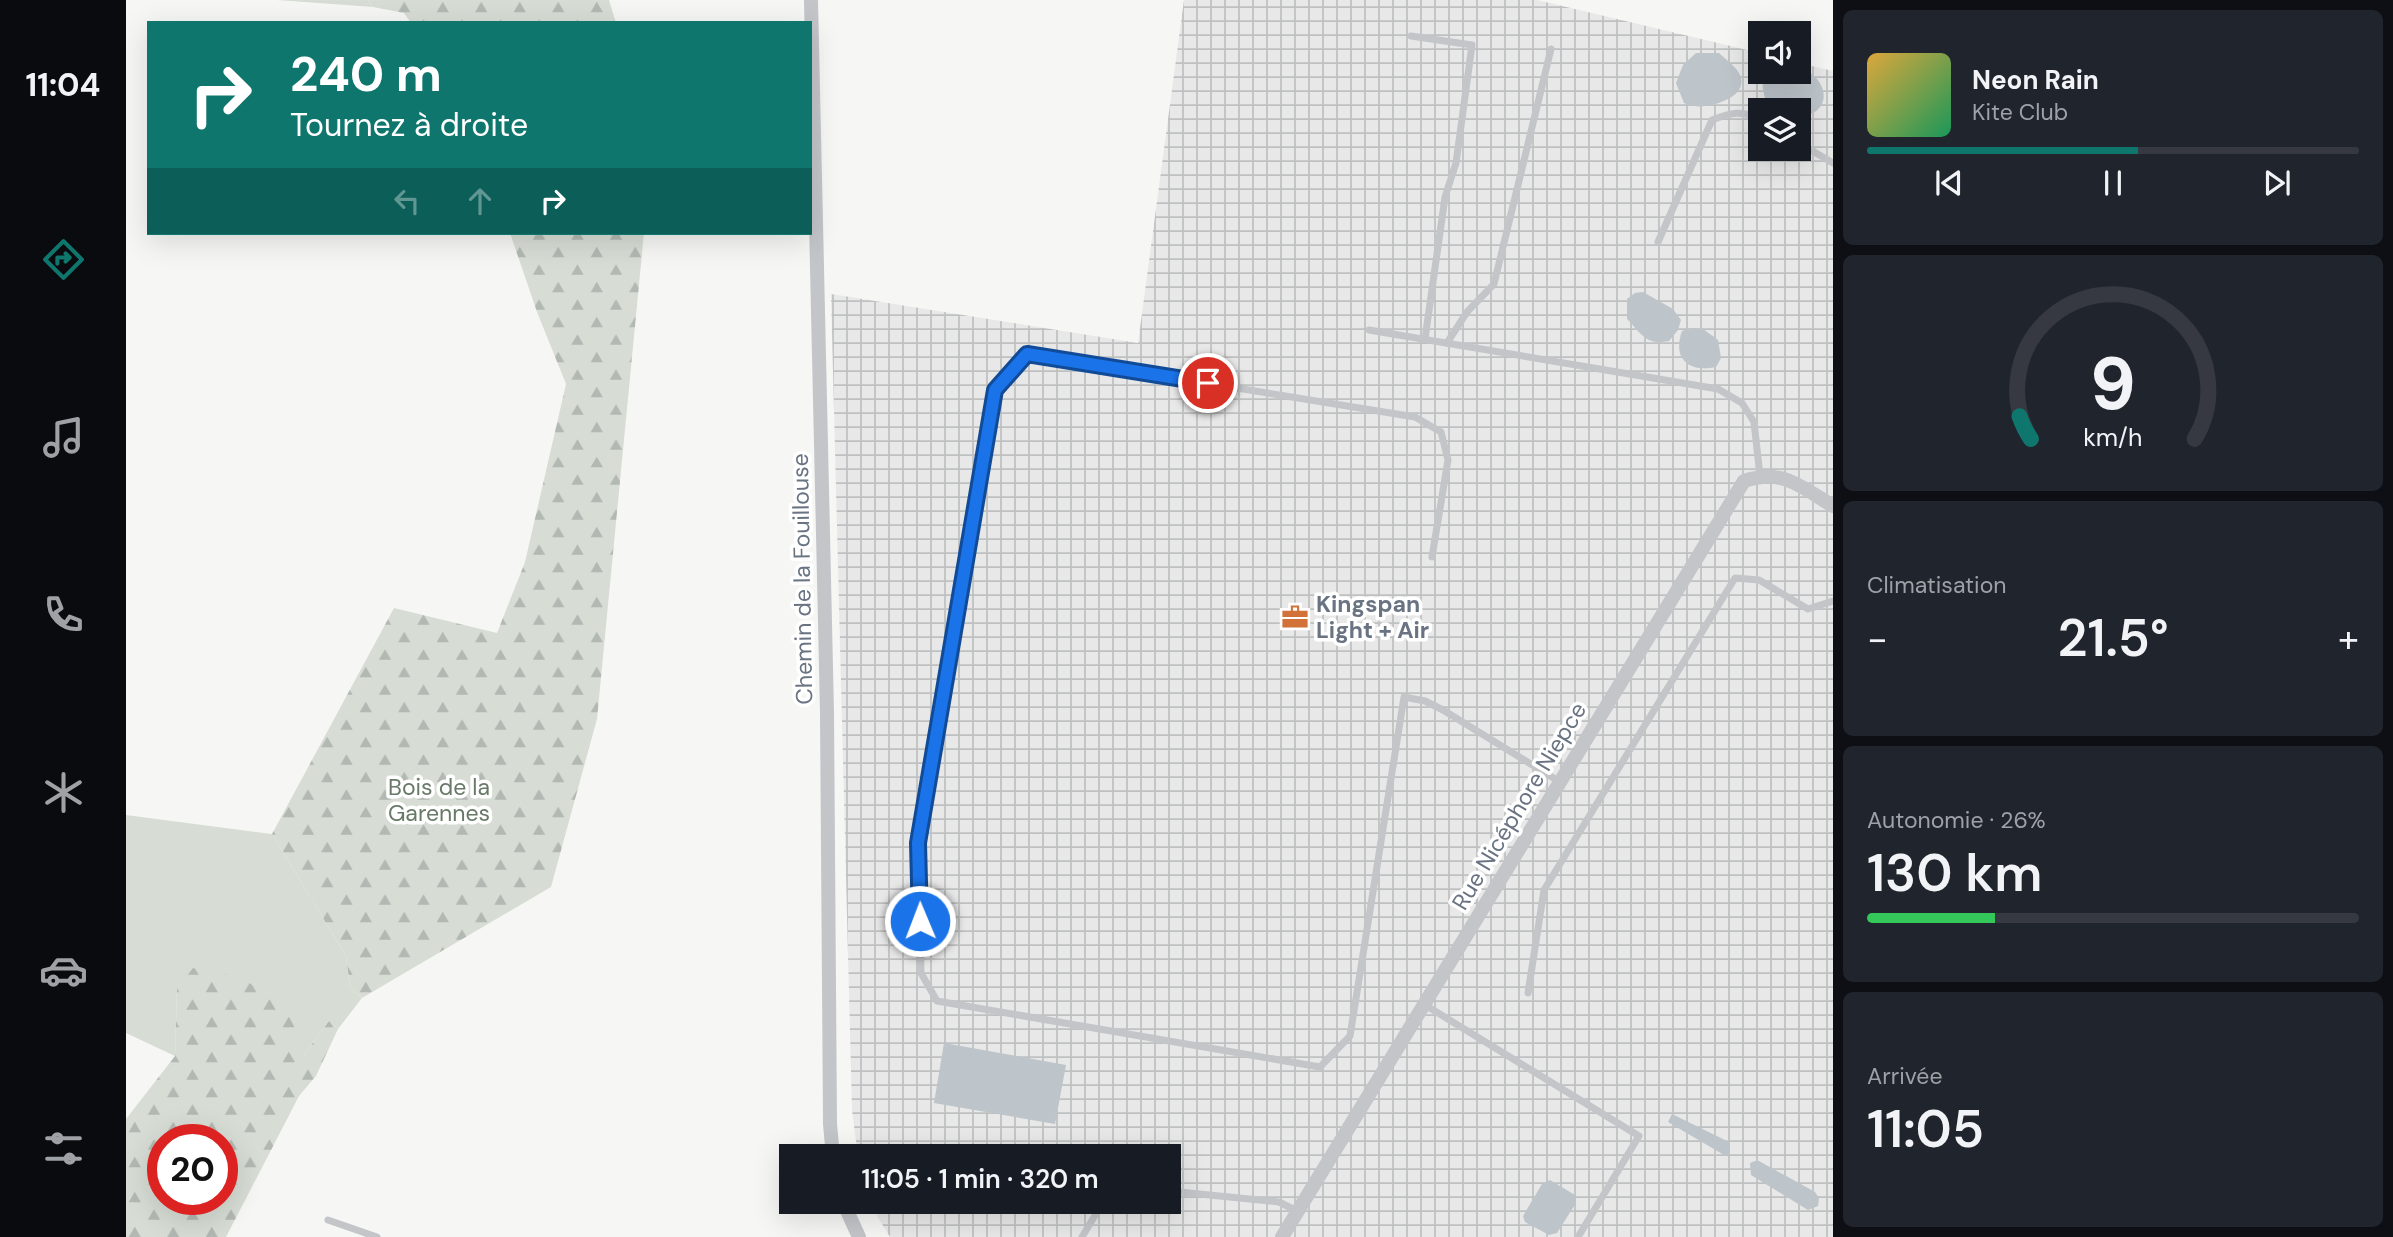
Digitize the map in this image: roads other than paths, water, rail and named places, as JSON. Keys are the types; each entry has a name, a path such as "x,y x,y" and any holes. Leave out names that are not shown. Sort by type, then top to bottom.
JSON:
{"street":[{"name":"Chemin de la Fouillouse","path":"811,0 812,21"},
{"name":"Chemin de la Fouillouse","path":"812,42 827,669 832,1144"},
{"path":"1760,476 1780,476 1793,481 1833,506"},
{"name":"Rue Nicéphore Niepce","path":"1282,1237 1732,498 1744,481 1760,476"},
{"path":"848,1214 859,1237"}],"lane":[{"path":"1411,36 1472,45 1456,163 1445,197 1425,339"},
{"path":"1447,343 1467,312 1494,284 1551,49"},
{"path":"1658,242 1712,120 1734,112 1748,115"},
{"path":"1811,150 1833,163"},
{"path":"1369,330 1718,389 1742,403 1754,422 1760,476"},
{"path":"1432,557 1448,460 1441,432 1415,417 1027,354 995,390 918,843 921,972 937,1001 1320,1067 1350,1036 1404,697 1425,701 1443,710 1560,782"},
{"path":"1528,993 1544,890 1735,578 1759,580 1808,609 1833,601"},
{"path":"1425,1005 1639,1136 1578,1237"},
{"path":"1181,1192 1279,1202 1298,1211"},
{"path":"1082,1237 1096,1214"},
{"path":"328,1220 377,1237"}],"place":[{"name":"Kingspan Light + Air","path":"1295,617"}],"park label":[{"name":"Bois de la Garennes","path":"439,800"}]}
